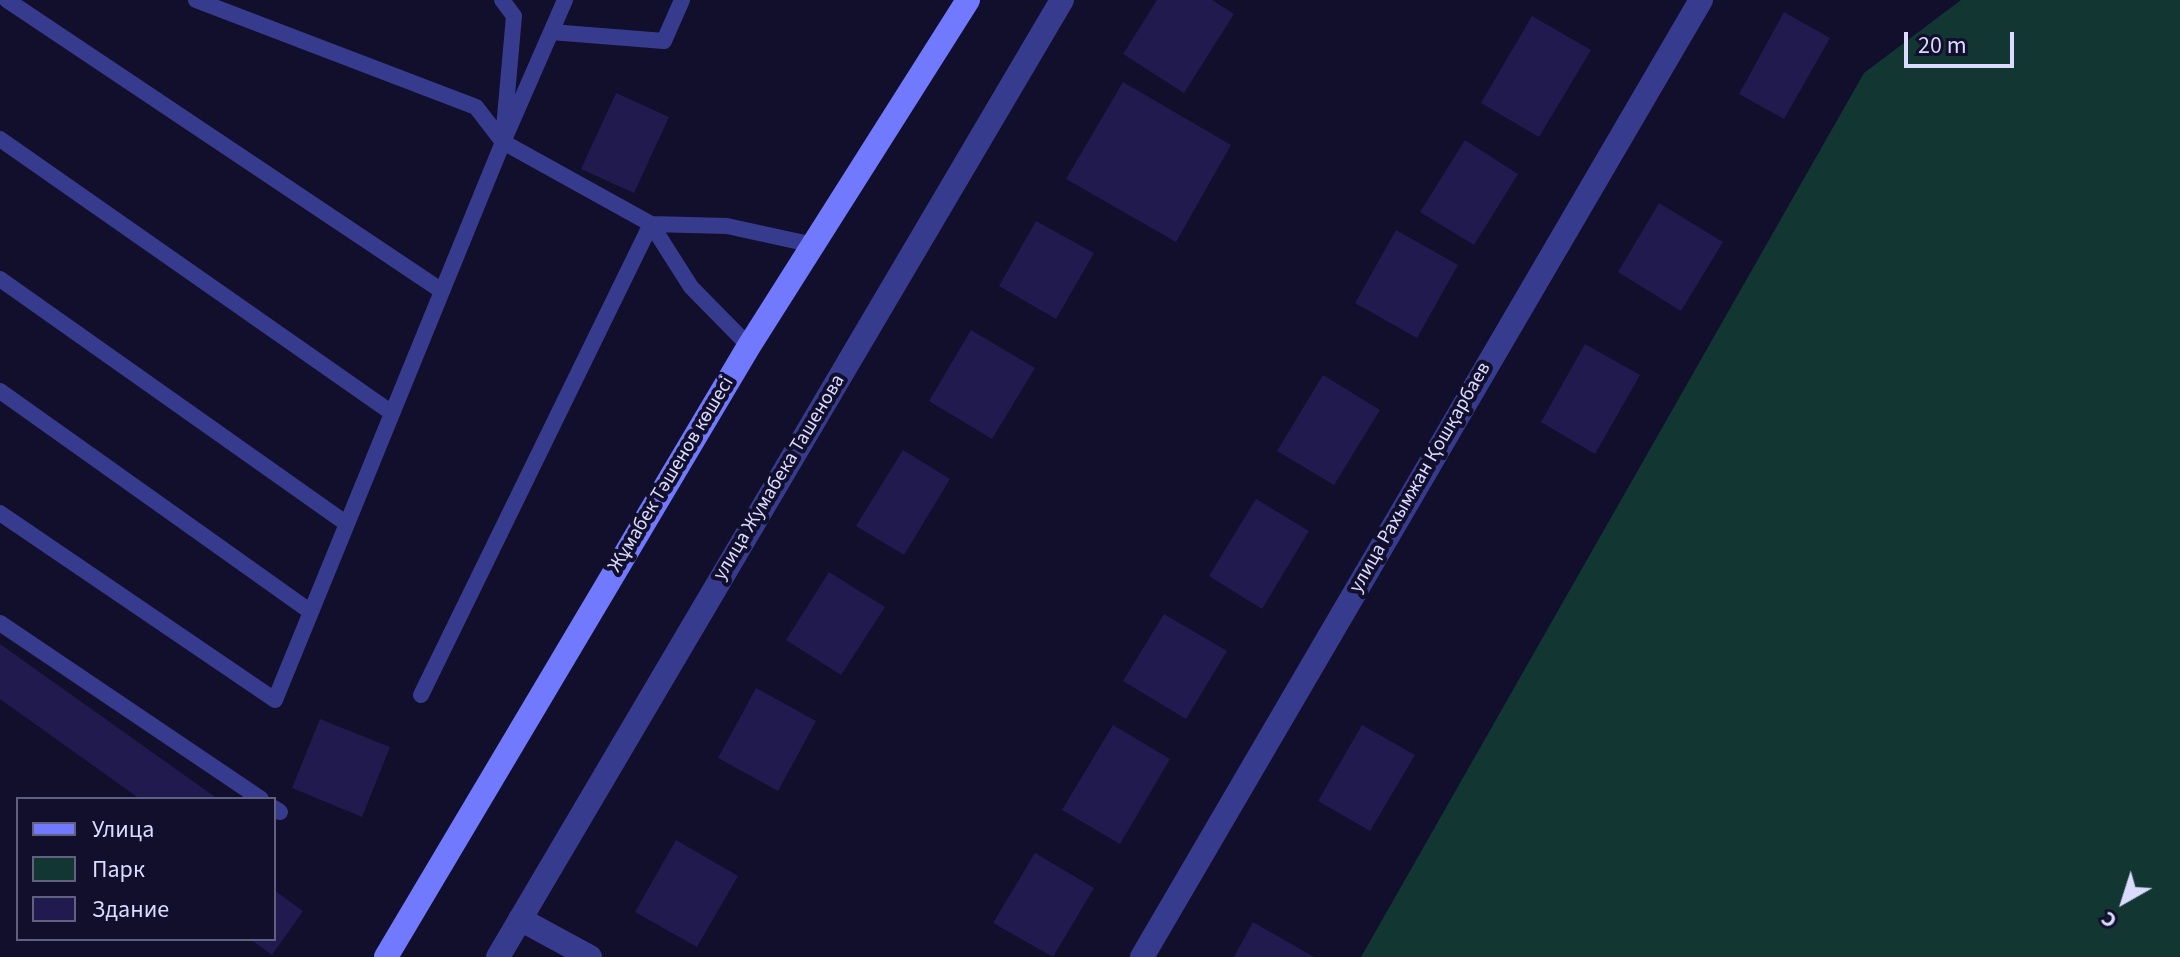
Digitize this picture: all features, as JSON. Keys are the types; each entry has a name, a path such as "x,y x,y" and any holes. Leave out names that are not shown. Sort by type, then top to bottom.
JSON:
{"main road":[{"name":"Жұмабек Тәшенов көшесі","path":"390,956 749,346 968,0"}],"street":[{"name":"улица Жумабека Ташенова","path":"498,957 1062,0"},
{"name":"улица Рахымжан Қошқарбаев","path":"1142,957 1701,0"},
{"path":"520,919 590,957"}],"lane":[{"path":"7,0 442,291"},
{"path":"196,0 476,107 503,142 651,224 727,226 814,245"},
{"path":"502,0 514,16 503,142"},
{"path":"0,513 275,700 503,142 565,0"},
{"path":"551,32 664,41 682,0"},
{"path":"0,139 392,413"},
{"path":"651,224 691,287 749,346"},
{"path":"421,695 651,224"},
{"path":"0,279 347,524"},
{"path":"0,391 311,612"},
{"path":"0,623 258,797"}],"green space":[{"path":"1961,0 2180,0 2180,957 1361,957 1864,73"}],"building":[{"path":"1157,0 1212,0 1234,14 1184,93 1123,54"},
{"path":"1784,12 1830,38 1784,119 1739,94"},
{"path":"1532,16 1591,50 1539,137 1481,103"},
{"path":"1123,82 1231,145 1176,242 1066,179"},
{"path":"616,93 669,117 634,193 581,169"},
{"path":"1465,140 1518,174 1474,245 1420,212"},
{"path":"1659,203 1723,242 1681,311 1618,272"},
{"path":"1036,221 1094,253 1056,319 999,286"},
{"path":"1396,230 1458,265 1417,338 1355,303"},
{"path":"971,330 1035,368 992,439 929,401"},
{"path":"1585,344 1640,375 1595,454 1541,422"},
{"path":"1323,375 1380,410 1334,485 1277,451"},
{"path":"903,450 950,479 904,555 856,526"},
{"path":"1256,499 1309,531 1262,609 1209,576"},
{"path":"829,572 885,607 841,675 786,640"},
{"path":"1164,614 1227,651 1186,719 1123,681"},
{"path":"0,644 215,797 137,797 0,699"},
{"path":"756,688 816,721 778,791 718,758"},
{"path":"320,719 390,747 362,817 292,788"},
{"path":"1113,725 1170,759 1120,844 1062,810"},
{"path":"1362,725 1415,755 1370,831 1318,801"},
{"path":"676,840 738,876 697,947 635,912"},
{"path":"1035,853 1094,888 1053,957 993,923"},
{"path":"276,891 303,911 272,955 253,941 276,941"},
{"path":"1253,922 1314,957 1234,957"}]}
